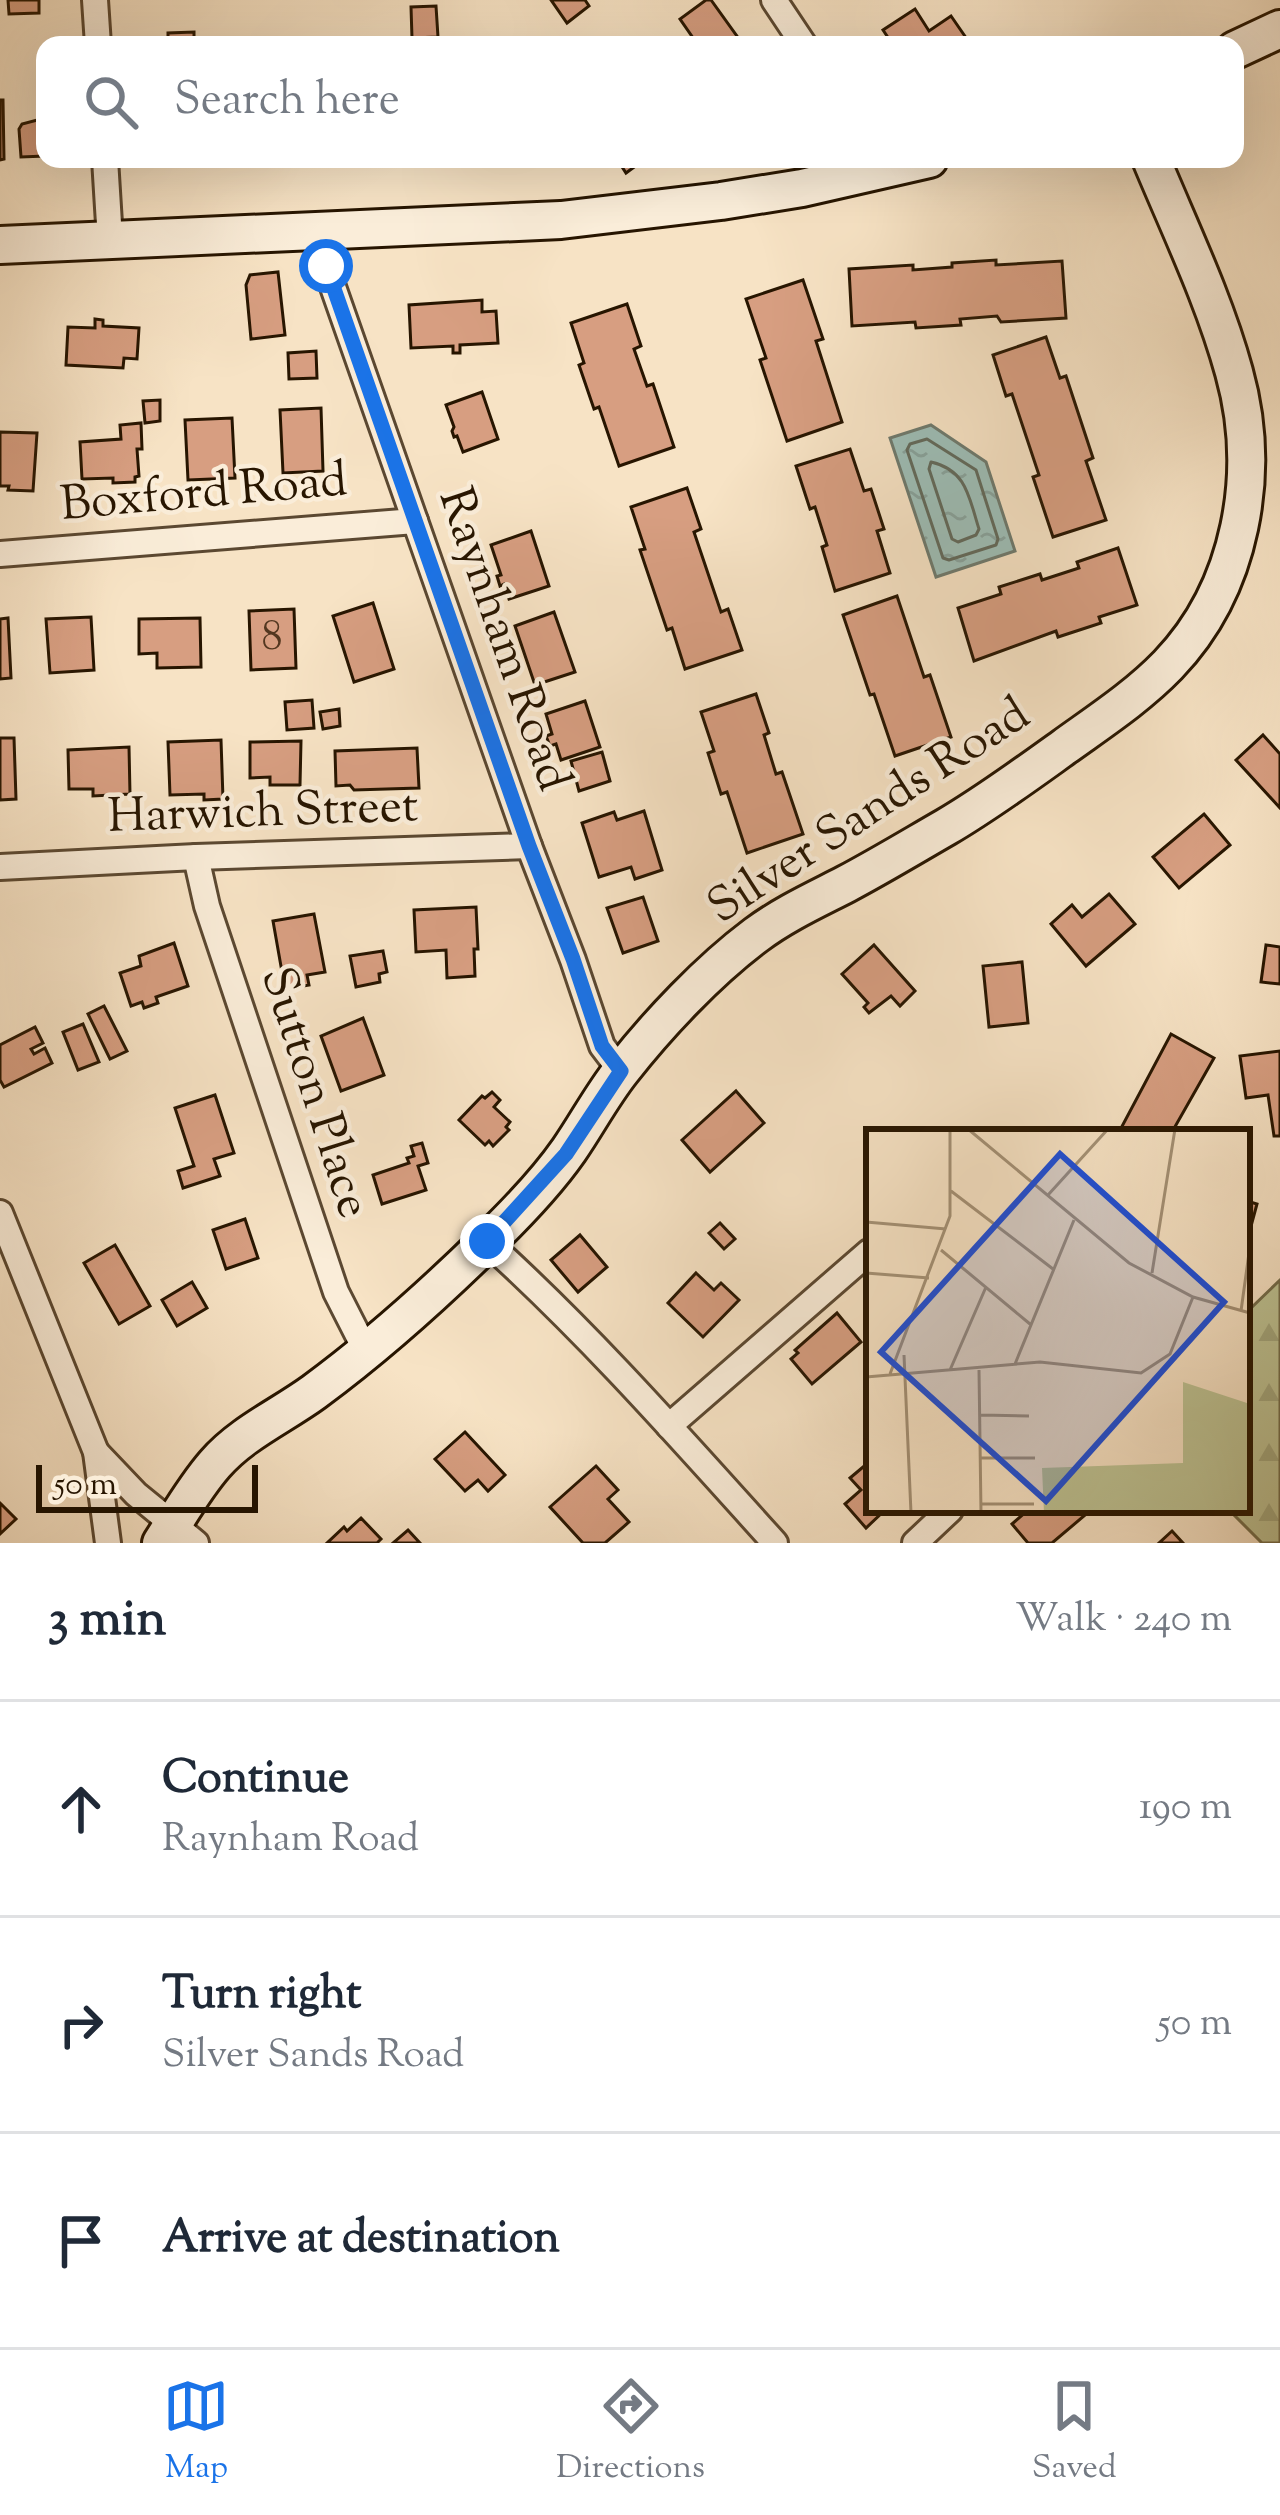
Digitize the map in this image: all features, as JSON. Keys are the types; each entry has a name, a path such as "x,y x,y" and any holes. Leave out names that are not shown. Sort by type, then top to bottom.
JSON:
{"main road":[{"path":"1244,46 1280,29"},
{"path":"0,245 561,220 721,201 858,168"},
{"name":"Silver Sands Road","path":"177,1537 215,1464 366,1352 487,1241 566,1154 621,1071 671,1015 755,936 952,824 1015,782 1139,693 1172,662 1199,626 1220,588 1240,531 1246,432 1235,374 1216,318 1155,168"}],"street":[{"path":"95,0 97,36"},
{"path":"774,0 798,36"},
{"path":"106,168 110,240"},
{"name":"Raynham Road","path":"318,230 326,266 529,846 602,1046 621,1071"},
{"name":"Boxford Road","path":"0,554 415,521"},
{"name":"Harwich Street","path":"0,867 529,846"},
{"name":"Sutton Place","path":"196,856 207,906 336,1292 366,1352"},
{"path":"0,1213 95,1452 108,1543"},
{"path":"487,1241 670,1426 775,1543"},
{"path":"670,1426 866,1255"},
{"path":"95,1452 177,1537"},
{"path":"915,1543 947,1513"}],"green space":[{"path":"1280,1280 1280,1543 1262,1543 1232,1513 1250,1513 1250,1309"}],"water":[{"path":"931,425 986,462 1015,551 936,577 890,438"}],"building":[{"path":"8,0 39,0 39,13 9,14"},
{"path":"551,0 585,0 589,6 567,23"},
{"path":"711,0 737,36 692,36 680,19"},
{"path":"436,6 438,36 412,36 411,7"},
{"path":"915,9 929,31 951,16 965,36 887,36 883,30"},
{"path":"194,32 194,36 168,36"},
{"path":"0,100 4,159 0,160"},
{"path":"36,120 36,156 21,157 22,124"},
{"path":"996,260 996,265 1062,261 1066,318 1001,322 997,316 960,319 961,325 852,326 849,269 913,265 913,270"},
{"path":"278,272 285,335 251,339 246,285 250,275"},
{"path":"803,280 823,339 816,341 842,422 787,441 746,299"},
{"path":"482,300 482,312 496,311 498,343 460,345 460,353 453,353 453,346 411,348 409,305"},
{"path":"627,304 641,346 634,349 647,386 653,384 674,447 619,466 579,365 584,363 571,323"},
{"path":"95,319 103,320 103,326 139,328 137,359 124,358 123,368 66,365 68,327 95,328"},
{"path":"1046,337 1060,378 1066,376 1093,458 1086,461 1106,520 1053,537 1033,477 1039,475 1012,394 1006,396 993,355"},
{"path":"316,351 317,378 289,379 288,353"},
{"path":"482,392 498,439 463,452 446,405"},
{"path":"160,400 160,421 145,423 143,401"},
{"path":"321,408 323,471 283,473 280,410"},
{"path":"232,418 235,478 188,480 185,420"},
{"path":"141,423 142,449 137,449 139,476 135,482 82,479 80,442 121,439 120,425"},
{"path":"0,432 37,433 33,491 0,486"},
{"path":"850,449 864,491 871,489 884,529 877,531 890,573 835,591 822,547 827,545 796,466"},
{"path":"687,488 701,529 694,532 721,612 728,609 742,650 685,669 640,550 645,549 631,507"},
{"path":"531,531 549,586 509,599 504,584 500,586 491,545"},
{"path":"1118,548 1137,605 1099,617 1101,623 1058,637 1056,631 974,661 958,608 1001,594 999,587 1079,568 1077,562"},
{"path":"897,596 924,677 930,675 951,737 895,756 843,615"},
{"path":"373,603 394,669 354,682 333,616"},
{"path":"294,609 296,668 251,670 249,611"},
{"path":"554,612 575,672 535,685 515,626"},
{"path":"91,617 94,670 50,673 46,619"},
{"path":"8,618 11,678 0,679 0,619"},
{"path":"200,618 201,667 157,668 157,653 139,654 139,619"},
{"path":"756,694 776,774 782,772 803,834 747,853 727,792 721,794 701,712"},
{"path":"312,700 314,728 287,730 285,702"},
{"path":"585,701 600,747 561,760 556,744 550,746 546,736 552,734 546,714"},
{"path":"339,709 340,726 323,729 320,712"},
{"path":"1263,735 1280,754 1280,808 1236,760"},
{"path":"0,738 14,738 16,799 0,800"},
{"path":"221,740 223,799 170,795 168,742"},
{"path":"301,741 300,785 270,785 270,777 250,778 250,742"},
{"path":"129,747 130,794 93,796 93,789 69,789 68,750"},
{"path":"417,748 419,788 336,786 335,751"},
{"path":"602,752 610,781 579,791 571,761"},
{"path":"644,811 662,870 635,879 631,867 599,877 582,823 614,812 617,820"},
{"path":"1204,814 1230,845 1179,888 1153,857"},
{"path":"1109,894 1135,924 1086,966 1051,924 1072,905 1082,917"},
{"path":"643,897 658,941 623,953 607,908"},
{"path":"476,907 475,976 447,978 446,950 416,952 414,910"},
{"path":"314,914 325,972 307,975 309,985 285,989 273,921"},
{"path":"174,943 188,986 156,997 158,1003 144,1008 142,1002 131,1006 120,973 141,966 139,956"},
{"path":"874,945 915,991 900,1006 891,996 869,1013 864,1007 868,1003 842,974"},
{"path":"1266,945 1280,947 1280,984 1261,982"},
{"path":"383,951 387,972 379,974 380,982 356,987 350,956"},
{"path":"1022,962 1028,1023 989,1027 983,966"},
{"path":"104,1006 127,1051 110,1059 88,1014"},
{"path":"363,1018 384,1075 341,1091 321,1036"},
{"path":"83,1024 99,1062 78,1070 63,1032"},
{"path":"35,1027 43,1043 31,1049 34,1054 45,1048 52,1063 4,1087 0,1045"},
{"path":"1171,1034 1214,1058 1174,1129 1121,1129"},
{"path":"1280,1051 1280,1136 1274,1136 1268,1095 1246,1098 1240,1056"},
{"path":"736,1091 764,1123 710,1172 682,1140"},
{"path":"492,1092 500,1100 494,1107 510,1122 509,1130 493,1146 489,1141 485,1145 459,1120"},
{"path":"215,1095 234,1153 214,1159 220,1176 183,1188 178,1171 194,1166 175,1108"},
{"path":"422,1143 428,1163 418,1166 426,1190 382,1204 373,1175 409,1163 407,1158 414,1156 411,1146"},
{"path":"1250,1202 1257,1204 1250,1230"},
{"path":"245,1219 258,1258 226,1269 213,1230"},
{"path":"720,1223 735,1239 724,1249 709,1233"},
{"path":"580,1235 607,1267 578,1292 551,1260"},
{"path":"115,1245 150,1306 119,1324 84,1263"},
{"path":"696,1273 714,1290 721,1283 739,1300 703,1337 668,1303"},
{"path":"192,1282 207,1308 177,1326 162,1300"},
{"path":"837,1313 861,1342 812,1384 791,1359"},
{"path":"465,1432 505,1475 488,1491 478,1480 465,1491 435,1459"},
{"path":"866,1465 866,1513 882,1513 866,1528 845,1504 861,1490 850,1478"},
{"path":"596,1466 618,1490 608,1499 629,1522 605,1543 583,1543 550,1507"},
{"path":"0,1503 16,1519 0,1534"},
{"path":"1025,1513 1087,1513 1052,1543 1028,1543 1012,1524"},
{"path":"361,1518 381,1539 377,1543 327,1543 344,1527 347,1531"},
{"path":"408,1530 420,1543 393,1543"},
{"path":"1172,1531 1183,1543 1159,1543"}],"route":[{"path":"326,266 602,1046 621,1071 566,1154 487,1241"}]}
